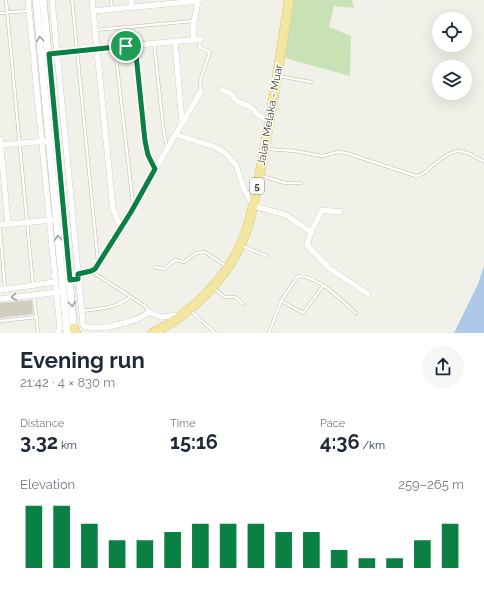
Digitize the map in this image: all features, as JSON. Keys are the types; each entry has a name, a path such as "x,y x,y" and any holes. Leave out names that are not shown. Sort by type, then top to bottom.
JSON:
{"main road":[{"name":"Jalan Melaka - Muar","path":"153,333 187,312 212,287 228,267 241,245 253,206 265,149 289,0"}],"street":[{"path":"28,0 41,141 52,220 59,292 60,328 58,333"},
{"path":"36,0 49,54 83,325 87,330 92,332 124,326 149,312 156,316 166,317 187,312"},
{"path":"44,0 70,280 71,332"},
{"path":"52,0 49,54 49,141 55,282 71,332"},
{"path":"92,0 113,209 121,229"},
{"path":"131,0 132,7"},
{"path":"93,11 198,0 194,21 194,40"},
{"path":"49,54 201,39"},
{"path":"175,42 182,123"},
{"path":"135,45 145,141 148,155 155,169"},
{"path":"222,90 230,93 237,101 252,108 257,115 269,120"},
{"path":"70,280 91,271 98,264 134,208 200,91"},
{"path":"175,134 215,147 225,153 236,165 244,189 253,206 286,215 311,232"},
{"path":"8,224 0,143 20,144 49,141"},
{"path":"340,212 322,210 311,232 307,245 329,268 368,294"},
{"path":"0,225 64,218"},
{"path":"3,289 55,282"},
{"path":"0,299 59,292"}],"lane":[{"path":"6,0 33,285"},
{"path":"72,0 98,264"},
{"path":"111,0 112,9"},
{"path":"0,13 29,11"},
{"path":"95,30 194,21"},
{"path":"200,91 200,81 210,52 200,49 201,39"},
{"path":"154,43 164,134 167,148"},
{"path":"115,47 134,208"},
{"path":"277,76 311,82"},
{"path":"265,149 299,151 322,156 338,152 346,153 416,176 424,173 449,152 467,152 484,162"},
{"path":"259,175 285,183 300,183"},
{"path":"0,229 3,289"},
{"path":"241,245 267,256"},
{"path":"155,266 164,269 175,260 184,262 196,253 205,252 228,267"},
{"path":"91,271 145,306 149,312"},
{"path":"269,333 281,301 298,276 307,277 323,286 356,313"},
{"path":"281,301 303,313 323,286"},
{"path":"212,287 225,297 235,297 243,304"},
{"path":"34,295 38,333"},
{"path":"81,311 109,307 130,297"},
{"path":"187,312 215,333"},
{"path":"0,321 37,317"}],"green space":[{"path":"294,0 352,0 354,8 334,6 329,27 351,36 350,76 285,58"}],"water":[{"path":"484,266 484,333 454,333 478,284"}],"building":[{"path":"32,300 33,314 0,318 0,303"}],"route":[{"path":"135,45 145,141 148,155 155,169 131,212 95,269 78,274 78,279 70,280 49,54 126,46 135,45"}]}
